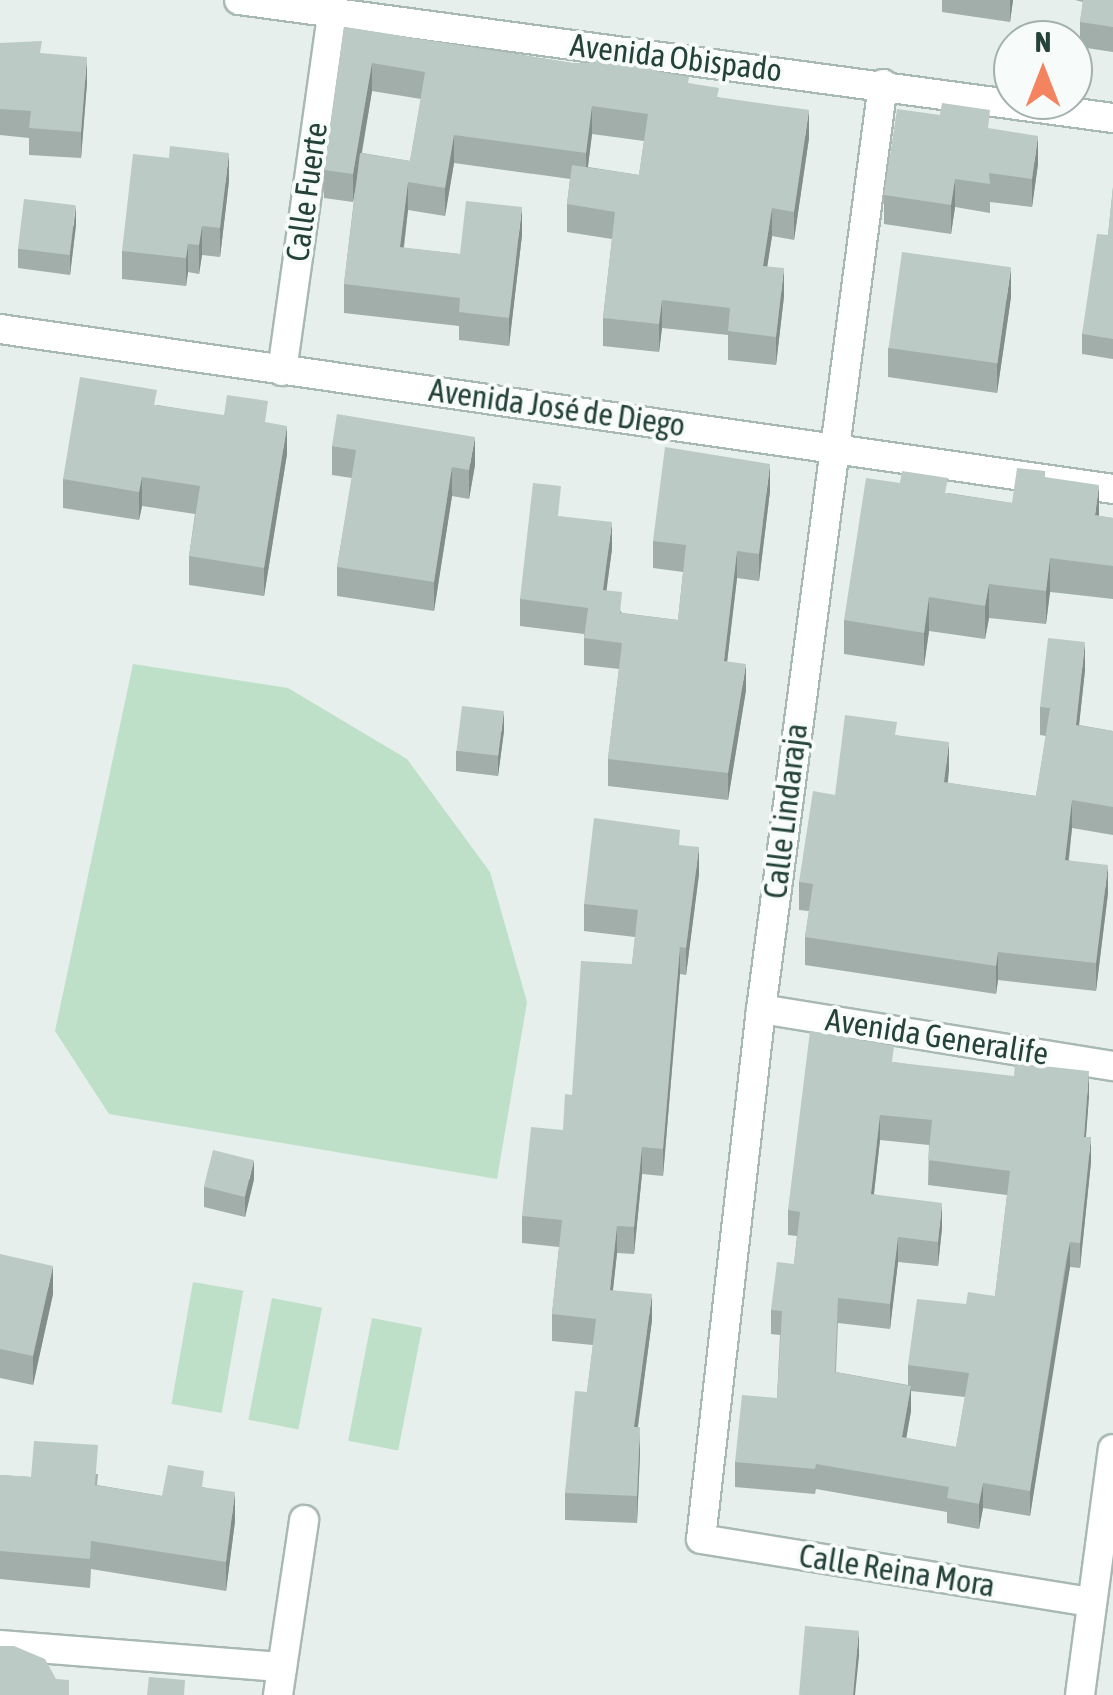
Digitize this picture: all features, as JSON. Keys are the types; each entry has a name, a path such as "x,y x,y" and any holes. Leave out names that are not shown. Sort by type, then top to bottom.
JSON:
{"street":[{"name":"Avenida Obispado","path":"239,0 1113,118"},
{"name":"Calle Fuerte","path":"282,371 332,14"},
{"name":"Calle Lindaraja","path":"701,1540 761,1009 883,84"},
{"name":"Avenida José de Diego","path":"0,329 1113,488"},
{"name":"Avenida Generalife","path":"761,1009 1113,1066"},
{"path":"1080,1695 1113,1449"},
{"path":"0,1645 280,1681 304,1520"},
{"name":"Calle Reina Mora","path":"701,1540 1092,1602"}],"green space":[{"path":"133,664 288,688 407,759 490,872 527,1002 497,1179 109,1114 55,1031"},
{"path":"193,1282 243,1291 222,1413 171,1404"},
{"path":"272,1298 322,1308 298,1429 248,1420"},
{"path":"372,1318 422,1328 398,1450 348,1441"}],"building":[{"path":"1083,0 1113,0 1113,27 1080,20"},
{"path":"344,27 572,63 595,63 597,56 657,65 655,71 689,77 688,83 719,88 717,97 809,110 794,212 772,208 763,266 784,268 776,337 728,331 730,308 662,300 659,324 603,318 615,212 567,204 572,165 639,175 648,114 592,106 586,153 454,135 445,188 408,182 400,247 460,254 466,201 522,207 509,318 459,312 460,298 344,284 360,153 410,161 425,72 372,63 353,174 324,170"},
{"path":"42,41 40,53 87,57 81,132 29,128 31,111 0,109 0,43"},
{"path":"942,103 990,110 988,128 1038,136 1032,179 989,173 990,184 955,179 951,205 884,195 897,109 940,115"},
{"path":"170,146 229,153 220,228 202,226 199,245 188,244 186,258 122,251 133,154 169,158"},
{"path":"1113,187 1113,339 1082,334 1097,234 1108,235"},
{"path":"24,199 76,205 70,255 18,249"},
{"path":"902,252 1011,267 997,363 889,348"},
{"path":"80,377 157,390 154,405 224,415 227,395 268,401 265,422 287,426 264,568 189,556 200,486 142,477 139,492 63,479"},
{"path":"337,414 475,437 469,470 452,467 434,582 337,567 356,450 332,446"},
{"path":"665,447 770,464 759,554 737,551 724,661 746,664 728,773 608,759 622,643 584,638 588,608 520,599 533,483 561,486 558,516 612,522 603,590 622,592 620,613 678,620 686,545 653,541"},
{"path":"1017,468 1045,471 1045,477 1099,485 1095,515 1113,518 1113,566 1050,558 1046,591 989,584 985,606 929,597 924,633 844,620 866,478 900,483 902,471 948,478 945,493 1012,503"},
{"path":"1048,638 1085,642 1076,725 1113,731 1113,807 1072,800 1065,860 1108,865 1096,963 998,952 996,966 805,937 813,884 799,882 813,791 835,795 845,715 897,722 895,735 949,742 944,782 1036,796 1050,708 1040,707"},
{"path":"462,706 504,711 498,756 457,751"},
{"path":"594,818 680,830 679,845 699,847 686,948 680,947 663,1149 642,1147 634,1227 617,1226 610,1290 652,1294 634,1427 640,1427 637,1496 565,1493 575,1391 587,1392 596,1319 552,1314 562,1220 522,1216 531,1127 563,1130 565,1094 572,1095 581,961 632,964 638,910 584,904"},
{"path":"810,1031 894,1046 892,1062 1014,1076 1015,1063 1089,1071 1084,1137 1091,1137 1080,1243 1070,1242 1066,1260 1030,1491 983,1483 979,1504 947,1498 949,1487 816,1464 815,1469 735,1462 742,1395 777,1398 782,1311 771,1310 777,1262 794,1264 800,1212 788,1210","holes":["880,1115 932,1120 928,1160 1010,1171 995,1296 968,1292 966,1304 917,1299 908,1365 969,1373 956,1447 902,1437 911,1386 835,1372 838,1298 890,1304 898,1237 938,1242 942,1203 871,1194"]},
{"path":"213,1150 254,1160 245,1197 204,1187"},
{"path":"0,1254 53,1266 33,1356 0,1349"},
{"path":"34,1441 98,1445 95,1485 162,1496 168,1465 204,1471 202,1487 235,1492 226,1562 91,1541 90,1559 0,1551 0,1475 31,1477"},
{"path":"805,1626 859,1631 853,1695 799,1695"},
{"path":"0,1646 14,1646 45,1659 56,1679 69,1680 69,1695 0,1695"},
{"path":"149,1677 185,1680 184,1695 147,1695"}]}
